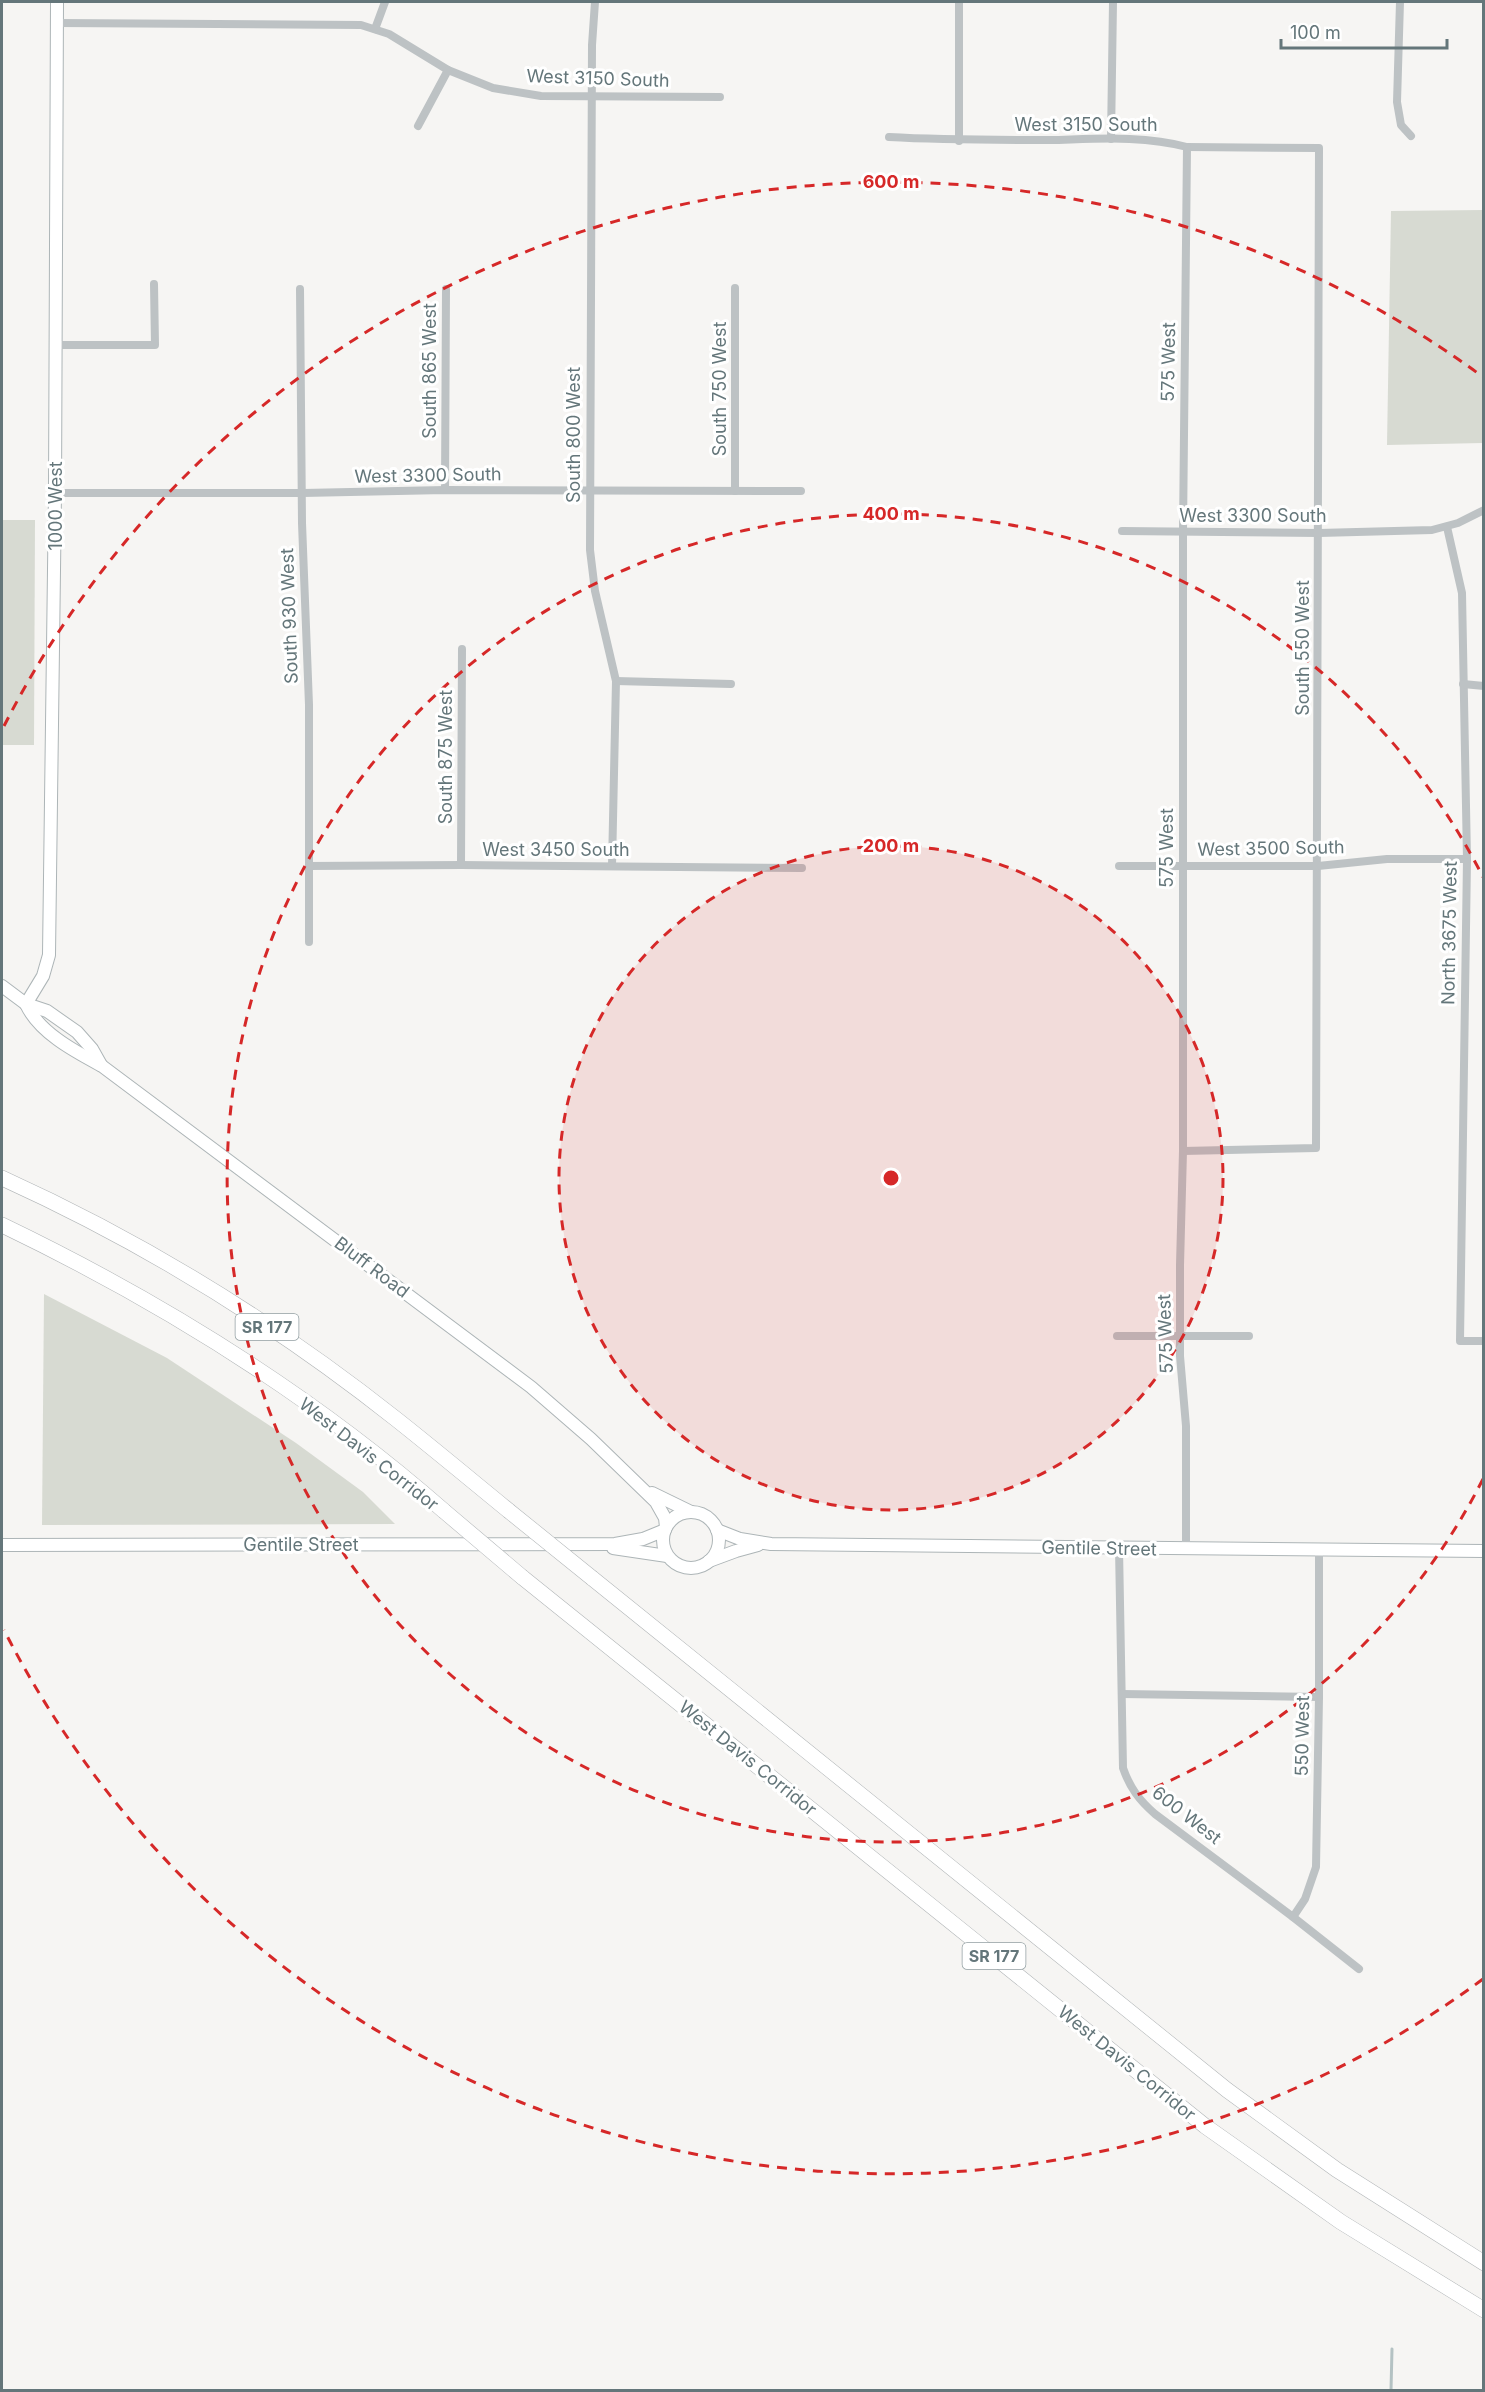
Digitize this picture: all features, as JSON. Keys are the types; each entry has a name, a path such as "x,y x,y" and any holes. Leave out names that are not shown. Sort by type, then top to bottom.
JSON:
{"highway":[{"name":"SR 177","path":"2,1178 117,1236 266,1327 387,1412 1227,2090 1366,2190 1484,2263"},
{"name":"West Davis Corridor","path":"2,1225 117,1283 216,1342 351,1436 522,1577 1205,2126 1341,2222 1484,2310"}],"main road":[{"name":"1000 West","path":"26,1004 43,976 49,955 55,493 57,2"},
{"name":"Bluff Road","path":"2,986 26,1004 47,1011 77,1032 92,1049 102,1066 514,1373 570,1419 657,1504 665,1518 665,1529"},
{"name":"Bluff Road","path":"632,1479 662,1499 691,1512"},
{"path":"709,1561 718,1544 717,1530 710,1519 691,1512 678,1515 665,1529 663,1543 668,1556 677,1565 690,1568 709,1561 747,1547 771,1544"},
{"name":"Gentile Street","path":"2,1545 601,1544 644,1539 665,1529"},
{"name":"Gentile Street","path":"717,1530 740,1539 771,1544 1484,1551"},
{"name":"Gentile Street","path":"601,1544 668,1556"}],"street":[{"path":"375,29 385,2"},
{"name":"South 800 West","path":"595,2 592,36 590,550 595,591 616,681 612,866"},
{"path":"959,2 959,141"},
{"path":"1111,139 1113,2"},
{"path":"1400,2 1397,102 1401,125 1411,136"},
{"name":"West 3150 South","path":"58,23 344,24 375,29 389,34 448,70 493,88 541,96 720,97"},
{"path":"418,126 448,70"},
{"name":"West 3150 South","path":"889,137 959,141 1111,139 1166,141 1187,147 1319,148"},
{"name":"575 West","path":"1186,1549 1186,1426 1180,1337 1183,1151 1183,531 1187,147"},
{"name":"South 550 West","path":"1183,1151 1316,1148 1319,148"},
{"path":"55,345 155,345 154,284"},
{"name":"South 750 West","path":"735,288 735,491"},
{"name":"South 930 West","path":"300,289 302,523 309,705 309,942"},
{"name":"South 865 West","path":"445,490 446,289"},
{"name":"West 3300 South","path":"55,493 303,493 445,490 801,491"},
{"name":"West 3300 South","path":"1122,531 1319,533 1432,530 1447,527 1484,510"},
{"name":"North 3675 West","path":"1447,527 1462,593 1467,858 1460,1341 1484,1341"},
{"name":"South 875 West","path":"461,865 462,649"},
{"path":"616,681 731,684"},
{"path":"1462,684 1484,686"},
{"name":"West 3500 South","path":"1119,866 1318,866 1387,859 1467,858"},
{"name":"West 3450 South","path":"309,866 802,868"},
{"path":"1117,1336 1249,1336"},
{"name":"600 West","path":"1119,1548 1123,1768 1130,1786 1140,1800 1359,1969"},
{"name":"550 West","path":"1293,1917 1305,1899 1316,1867 1319,1550"},
{"path":"1122,1694 1319,1697"}],"shaded area":[{"path":"1483,210 1483,443 1387,445 1391,211"},
{"path":"2,520 35,520 34,745 2,745"},
{"path":"44,1294 167,1358 296,1443 363,1492 395,1524 42,1525"}],"waterway":[{"path":"1391,2390 1392,2349"}]}
